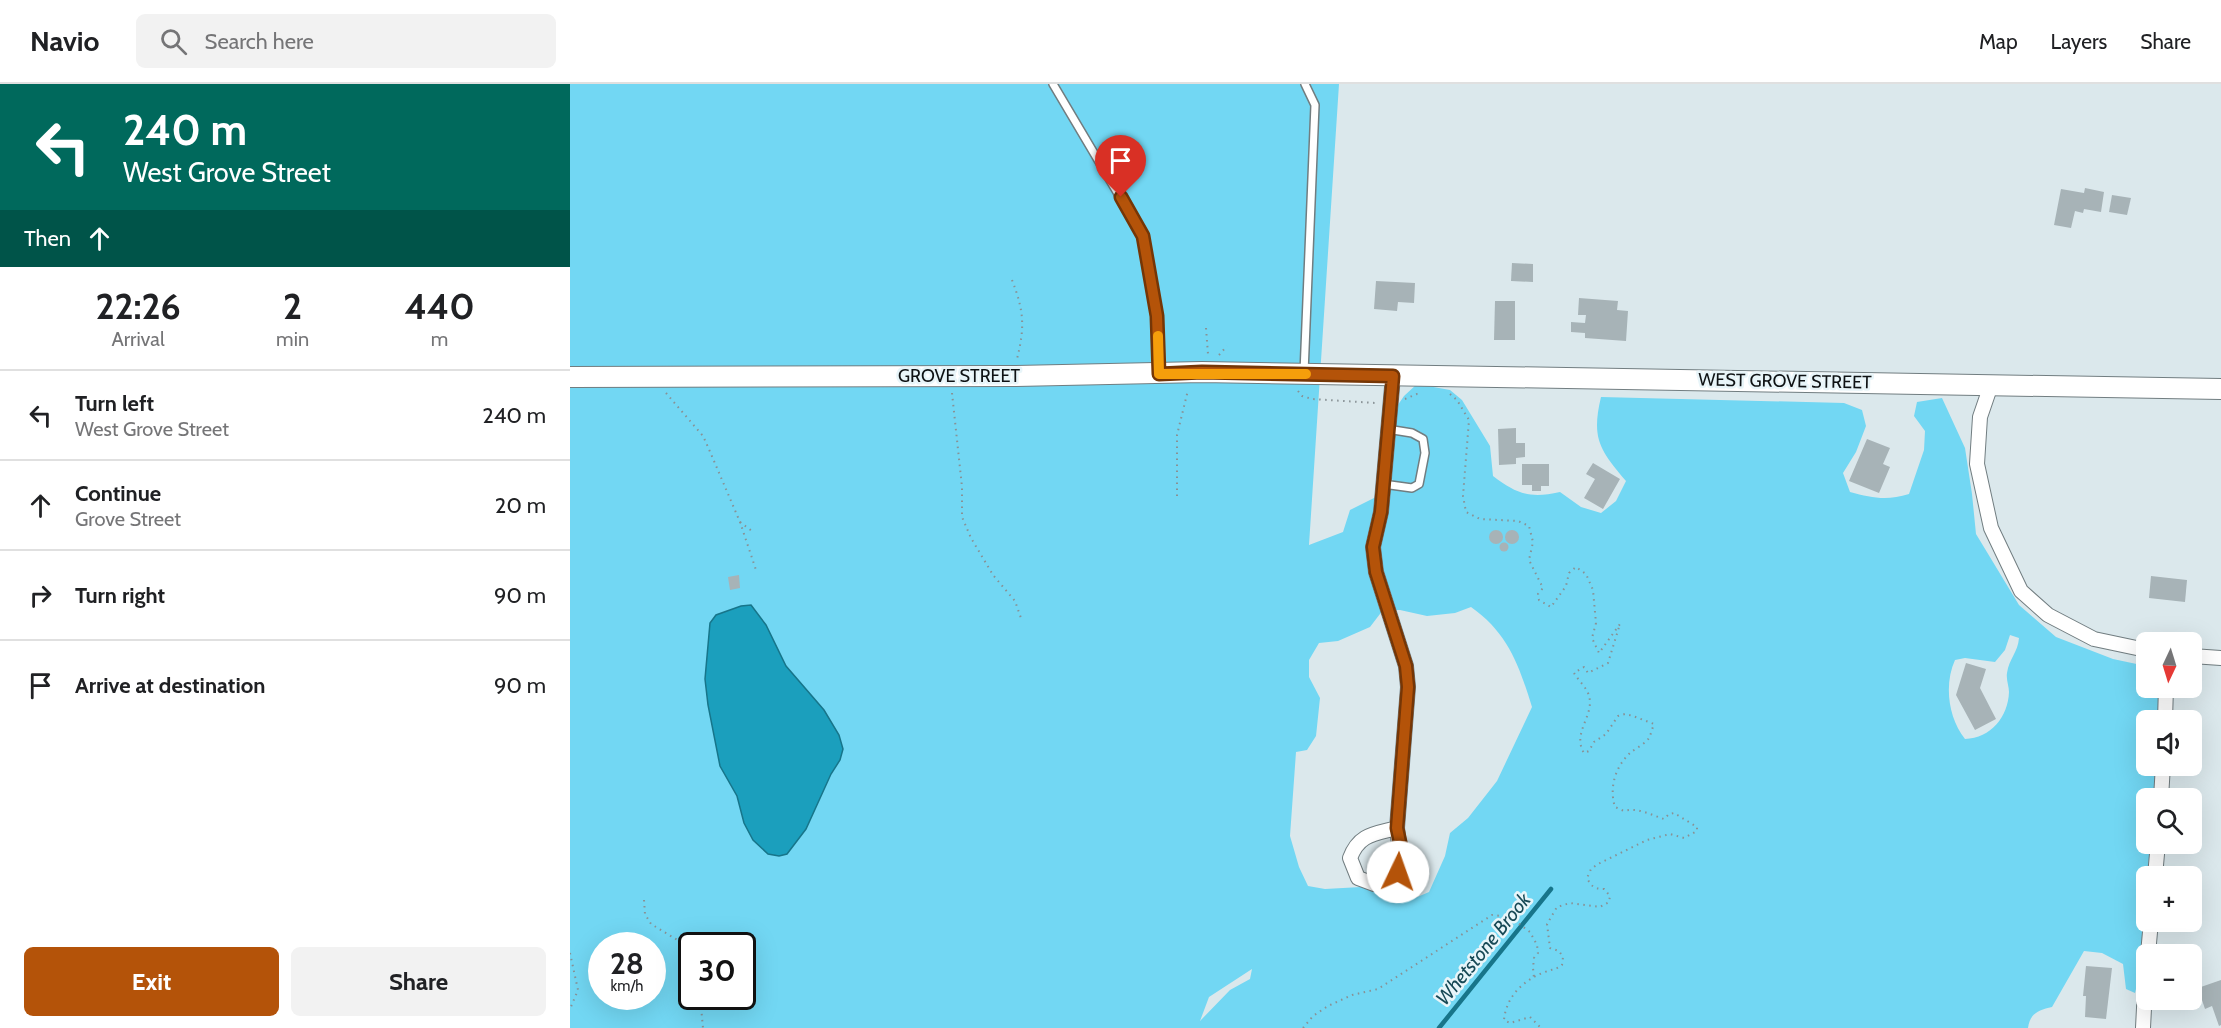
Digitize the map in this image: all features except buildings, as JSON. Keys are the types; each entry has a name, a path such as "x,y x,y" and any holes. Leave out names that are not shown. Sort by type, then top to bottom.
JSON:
{"main road":[{"name":"GROVE STREET","path":"570,377 1013,376 1202,372 1349,375"},
{"name":"WEST GROVE STREET","path":"1349,375 2221,388"}],"street":[{"path":"1393,376 1381,512 1373,547 1376,572 1406,666 1408,687 1397,828 1401,854 1398,872 1387,881 1374,884 1358,878 1350,858 1360,840 1397,828"},
{"path":"1991,385 1980,417 1977,464 1991,528 2020,591 2048,615 2094,639 2136,648"},
{"path":"2202,657 2221,658"},
{"path":"2143,1028 2144,1010"}],"lane":[{"path":"1053,84 1143,236 1157,316 1159,374"},
{"path":"1304,374 1315,105 1305,84"},
{"path":"1383,484 1412,488 1419,484 1425,453 1423,440 1412,433 1387,429"}],"path":[{"path":"1012,280 1022,305 1023,321 1023,337 1013,376"},
{"path":"1177,496 1177,435 1189,387 1202,372 1208,358 1206,328"},
{"path":"1304,374 1295,388 1302,396 1312,399 1366,404 1390,402 1416,394 1430,394"},
{"path":"952,375 962,487 962,517 971,538 993,575 1015,601 1022,621"},
{"path":"1444,391 1457,400 1469,420 1463,496 1466,512 1480,519 1518,522 1529,526 1533,542 1529,560 1543,588 1538,594 1539,600 1551,607 1566,586 1569,573 1576,567 1586,574 1593,590 1596,616 1592,638 1599,653 1620,624 1608,663 1588,672 1584,668 1574,673 1589,695 1587,719 1579,736 1584,753 1606,734 1618,716 1625,714 1654,724 1648,739 1617,769 1613,800 1615,807 1624,811 1632,809 1664,819 1674,813 1697,827 1697,831 1683,838 1670,834 1647,840 1618,852 1591,869 1587,878 1591,885 1604,889 1610,896 1608,902 1600,907 1570,903 1557,907 1547,924 1550,948 1559,951 1563,957 1562,965 1556,970 1545,971 1515,991 1505,1007 1504,1020 1510,1023 1530,1017 1541,1028"},
{"path":"677,407 703,436 740,522 756,570"},
{"path":"740,522 752,531"},
{"path":"644,900 645,914 651,924 678,939"},
{"path":"1303,1028 1313,1016 1328,1006 1352,994 1387,984 1492,915 1510,917 1530,932 1537,945 1538,953 1534,958 1534,978"},
{"path":"570,953 578,990 570,1008"},
{"path":"702,1010 704,1028"}],"shaded area":[{"path":"570,84 1339,84 1309,545 1343,532 1350,510 1396,487 1390,475 1387,421 1404,396 1417,384 1450,390 1462,400 1490,446 1493,476 1517,491 1532,495 1560,492 1581,507 1601,513 1616,501 1626,481 1610,461 1600,443 1597,423 1601,397 1844,403 1862,410 1866,426 1856,452 1843,473 1850,492 1886,498 1909,494 1924,450 1925,431 1914,416 1917,402 1942,398 1965,448 1976,534 2019,605 2056,637 2113,659 2136,664 2136,698 2160,698 2160,710 2136,710 2136,776 2155,776 2154,788 2136,788 2136,854 2149,854 2148,866 2136,866 2136,932 2144,932 2143,944 2136,944 2135,993 2126,989 2123,964 2102,953 2084,951 2052,1007 2036,1013 2028,1028 570,1028","holes":["1471,607 1484,617 1503,639 1517,664 1532,707 1497,781 1468,818 1450,833 1445,856 1429,892 1415,898 1389,897 1361,887 1325,889 1308,886 1299,867 1290,836 1296,752 1307,750 1316,736 1320,698 1309,677 1309,660 1319,643 1338,641 1370,627 1383,610 1400,610 1427,616 1455,613","2010,635 2019,638 2007,673 2009,692 2005,710 1990,730 1983,735 1965,739 1951,711 1949,690 1955,660 1965,658 1995,662 2005,650","1252,969 1250,979 1230,990 1200,1021 1209,997"]},
{"path":"751,605 766,625 786,666 824,710 839,735 843,749 840,760 831,774 806,829 787,854 779,856 768,854 753,840 744,823 737,796 720,766 705,679 710,623 716,615"}],"waterway":[{"name":"Whetstone Brook","path":"1439,1028 1551,889"}],"slow traffic":[{"path":"1158,336 1159,374 1202,372 1306,374"}],"route":[{"path":"1121,197 1143,236 1157,316 1159,374 1202,372 1393,376 1381,512 1373,547 1376,572 1406,666 1408,687 1397,828 1401,847 1398,872"}]}
